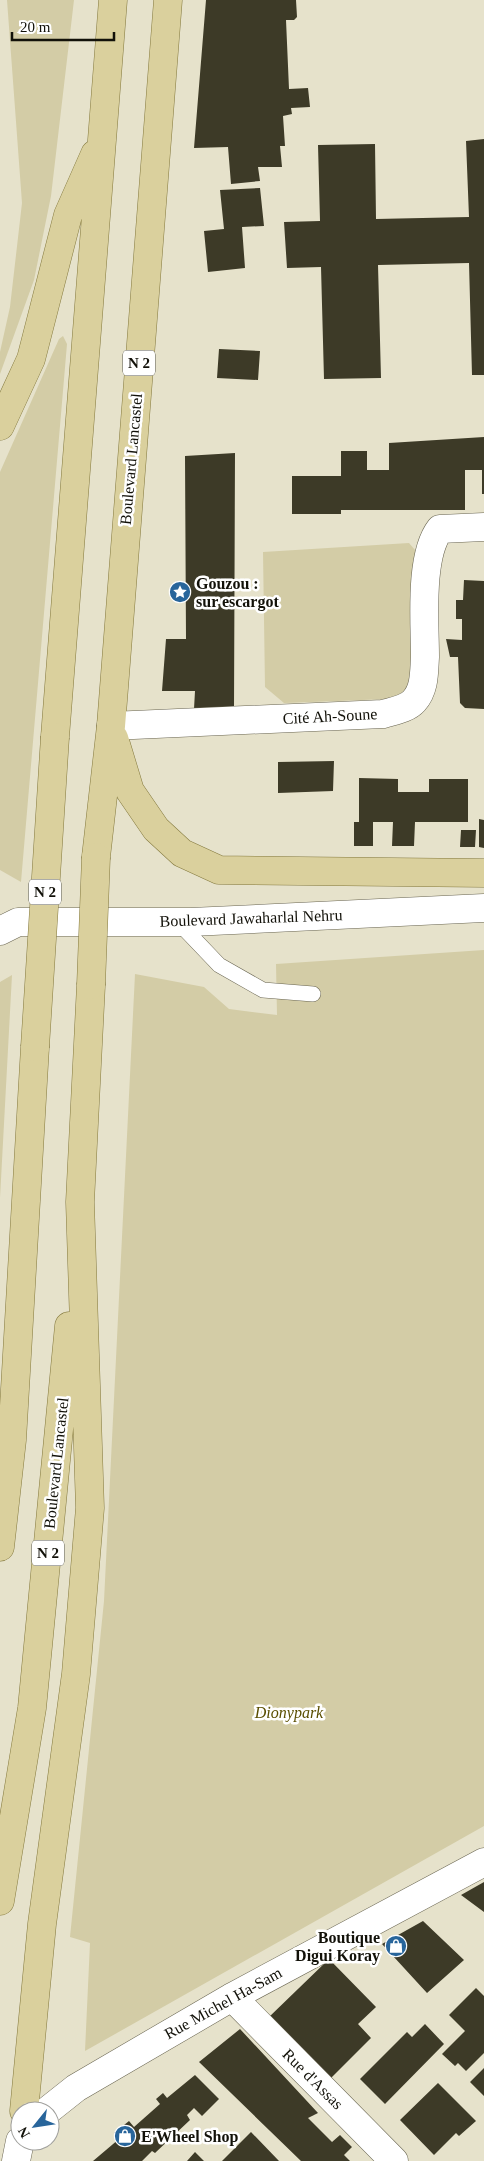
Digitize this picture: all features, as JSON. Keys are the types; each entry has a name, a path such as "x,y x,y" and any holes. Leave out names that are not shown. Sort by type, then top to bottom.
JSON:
{"main road":[{"name":"N 2","path":"0,1547 12,1440 55,737 104,134 113,0"},
{"name":"Boulevard Lancastel","path":"0,1901 32,1708 60,1435 80,1202 96,858 111,726 168,0"},
{"path":"0,426 31,359 68,215 104,134"},
{"path":"111,726 130,791 156,829 182,853 219,870 484,873"},
{"path":"25,2101 42,1924 76,1674 90,1508 80,1202"}],"street":[{"name":"Cité Ah-Soune","path":"111,726 383,714 414,702 421,691 424,672 427,559 433,538 440,529 484,527"},
{"name":"Boulevard Jawaharlal Nehru","path":"6,922 178,922 484,908"},
{"name":"Rue Michel Ha-Sam","path":"60,2101 76,2088 232,1997 484,1862"},
{"name":"Rue d'Assas","path":"232,1997 394,2161"}],"lane":[{"path":"178,922 219,965 263,990 313,994"}],"green space":[{"path":"7,0 74,0 51,196 34,280 0,374 0,352 10,307 22,203"},
{"path":"63,336 67,344 21,882 0,870 0,472 59,339"},
{"path":"409,543 415,550 418,561 411,585 410,606 415,667 406,689 399,695 389,699 284,703 265,687 263,552"},
{"name":"Dionypark","path":"484,950 484,1826 85,2051 90,1943 70,1937 104,1601 135,974 204,987 229,1009 277,1015 276,964"},
{"path":"12,975 0,1198 0,982"}],"building":[{"path":"206,0 296,0 297,17 294,20 286,20 289,89 308,88 310,107 291,108 292,114 283,116 285,146 280,146 282,167 258,167 260,181 231,184 228,147 194,148"},
{"path":"484,139 484,375 472,375 469,263 378,265 381,378 324,379 321,267 287,268 284,222 320,221 318,145 375,144 376,219 469,217 466,141"},
{"path":"260,188 264,226 242,227 245,268 208,272 204,231 224,229 220,190"},
{"path":"219,349 260,351 258,380 217,378"},
{"path":"484,437 484,494 482,494 482,470 465,470 465,510 341,510 341,514 292,514 292,476 341,476 341,451 367,451 367,470 389,470 389,443"},
{"path":"235,453 234,710 194,709 195,691 162,691 166,639 186,639 185,456"},
{"path":"464,580 484,581 484,709 465,708 460,703 458,657 450,657 446,639 462,640 462,619 456,619 456,600 463,600"},
{"path":"334,761 333,791 278,793 278,762"},
{"path":"359,778 398,779 398,792 429,792 429,779 468,779 468,822 415,822 414,846 392,846 393,822 373,822 373,846 354,846 354,822 359,822"},
{"path":"479,819 484,820 484,848 479,847"},
{"path":"461,830 476,830 475,847 460,847"},
{"path":"484,1882 484,1912 461,1895"},
{"path":"423,1921 464,1960 427,1993 382,1944"},
{"path":"329,1959 376,2007 358,2024 371,2038 328,2081 268,2018"},
{"path":"476,1988 484,1996 484,2053 466,2071 458,2063 455,2066 442,2054 465,2031 449,2015"},
{"path":"425,2024 444,2044 385,2104 360,2079 407,2032 412,2037"},
{"path":"240,2029 318,2113 308,2118 332,2142 340,2135 352,2147 344,2155 350,2161 301,2161 199,2062"},
{"path":"484,2068 484,2096 470,2082"},
{"path":"195,2075 219,2099 202,2116 194,2108 187,2115 190,2120 155,2153 152,2151 142,2161 93,2161 119,2139 114,2133 129,2121 134,2127 160,2104 156,2099 163,2093 167,2098"},
{"path":"438,2083 476,2121 459,2136 456,2133 434,2155 400,2120"},
{"path":"251,2132 279,2161 222,2161"},
{"path":"195,2152 204,2161 187,2161"}],"place":[{"name":"Gouzou : sur escargot","path":"180,592"},
{"name":"Boutique Digui Koray","path":"396,1946"},
{"name":"E'Wheel Shop","path":"125,2136"}]}
